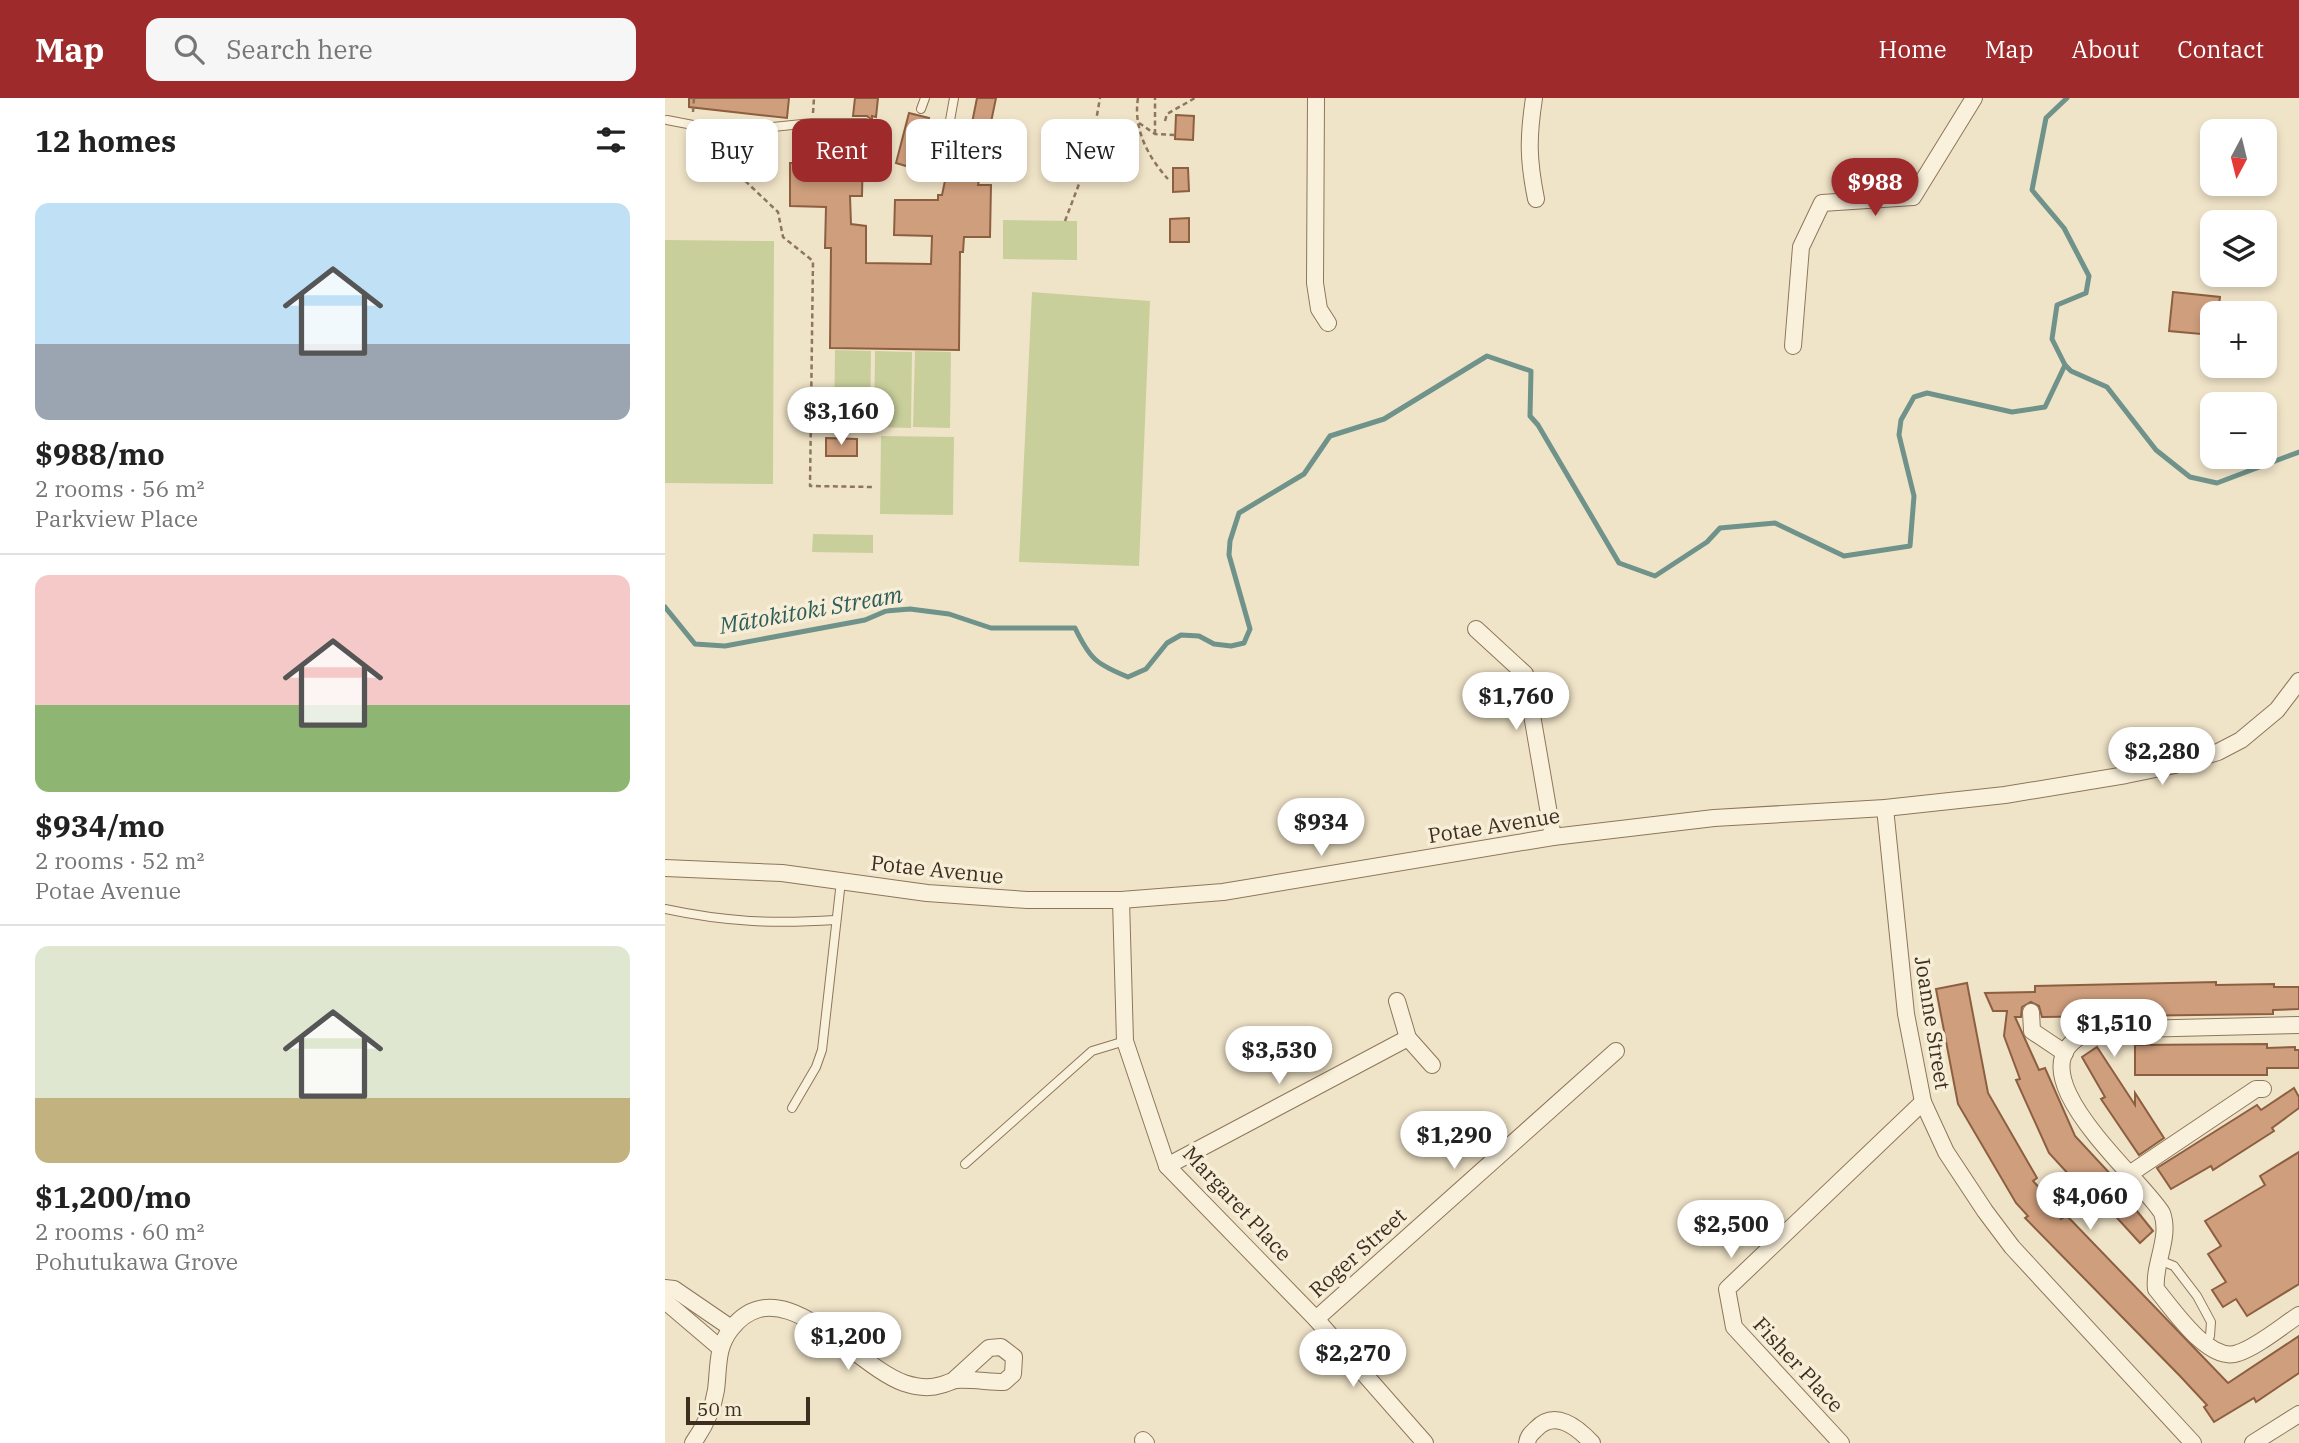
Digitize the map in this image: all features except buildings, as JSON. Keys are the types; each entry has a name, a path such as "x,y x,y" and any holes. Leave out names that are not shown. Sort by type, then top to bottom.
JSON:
{"street":[{"path":"1317,98 1315,283 1319,309 1328,324"},
{"path":"1534,98 1528,160 1536,199"},
{"path":"1793,346 1801,247 1822,203 1913,197 1974,98"},
{"path":"1476,629 1525,674 1553,837"},
{"name":"Potae Avenue","path":"665,868 782,873 986,897 1121,900 1273,885 1553,837 1714,818 1885,808 2005,795 2175,765 2218,752 2241,740 2277,710 2299,681"},
{"name":"Joanne Street","path":"1885,808 1906,1014 1923,1102 1946,1152 2005,1238 2193,1443"},
{"name":"Margaret Place","path":"1121,900 1125,1041 1167,1166 1316,1319 1425,1443"},
{"path":"1397,1001 1408,1038 1431,1065"},
{"path":"2031,1012 2032,1031 2065,1053"},
{"path":"2299,1025 2095,1030 2080,1035 2065,1053 2061,1064 2064,1082 2078,1112 2109,1154 2162,1213 2165,1223 2155,1279 2156,1289 2206,1345 2223,1354 2238,1354 2299,1315"},
{"path":"1167,1166 1408,1038"},
{"name":"Roger Street","path":"1316,1319 1616,1051"},
{"path":"2128,1175 2256,1089 2263,1089"},
{"name":"Fisher Place","path":"1841,1443 1734,1327 1727,1289 1923,1102"},
{"path":"665,1288 674,1289 731,1328"},
{"path":"665,1301 719,1347"},
{"path":"693,1443 712,1406 719,1347 731,1328 744,1317 761,1309 778,1307 805,1316 858,1356 903,1382 929,1387 954,1380"},
{"path":"2253,1443 2299,1414"},
{"path":"1527,1443 1528,1437 1542,1423 1557,1419 1577,1427 1592,1443"}],"lane":[{"path":"921,108 925,98"},
{"path":"950,119 954,98"},
{"path":"667,120 686,125"},
{"path":"792,1108 816,1067 822,1050 841,881"},
{"path":"665,909 713,920 750,923 835,920"},
{"path":"965,1164 1092,1051 1125,1041"},
{"path":"2159,1260 2173,1266 2197,1296 2211,1322 2206,1345"}],"path":[{"path":"1065,221 1090,155 1100,98"},
{"path":"1138,98 1139,119"},
{"path":"1155,98 1155,134"},
{"path":"1165,121 1167,114 1195,98"},
{"path":"1139,123 1155,134 1174,135"},
{"path":"1139,123 1141,137 1149,153 1168,179"},
{"path":"747,182 778,212 783,237 813,261 810,486 872,487"}],"green space":[{"path":"1003,220 1077,221 1077,260 1003,259"},
{"path":"665,240 774,241 773,484 665,483"},
{"path":"1032,292 1150,301 1139,566 1019,562"},
{"path":"835,350 871,351 870,427 834,426"},
{"path":"875,351 912,352 911,428 874,427"},
{"path":"915,351 951,352 950,428 913,427"},
{"path":"881,436 954,437 953,515 880,514"},
{"path":"813,534 873,535 873,553 812,552"}],"waterway":[{"name":"Mātokitoki Stream","path":"665,607 695,644 725,646 865,620 886,611 910,609 949,614 991,628 1075,628 1095,659 1128,677 1146,669 1167,643 1181,635 1199,636 1214,644 1231,646 1244,643 1250,629 1229,555 1230,541 1239,513 1304,474 1330,436 1384,419 1487,356 1531,371 1530,416 1538,425 1619,563 1655,576 1707,542 1720,528 1775,523 1844,556 1910,546 1914,496 1899,435 1901,420 1914,397 1927,393 2012,412 2045,407 2065,365 2052,339 2057,305 2086,293 2089,276 2064,228 2032,190 2046,118 2067,98"},
{"path":"2065,365 2071,371 2107,387 2156,450 2190,477 2217,483 2299,452"}]}
